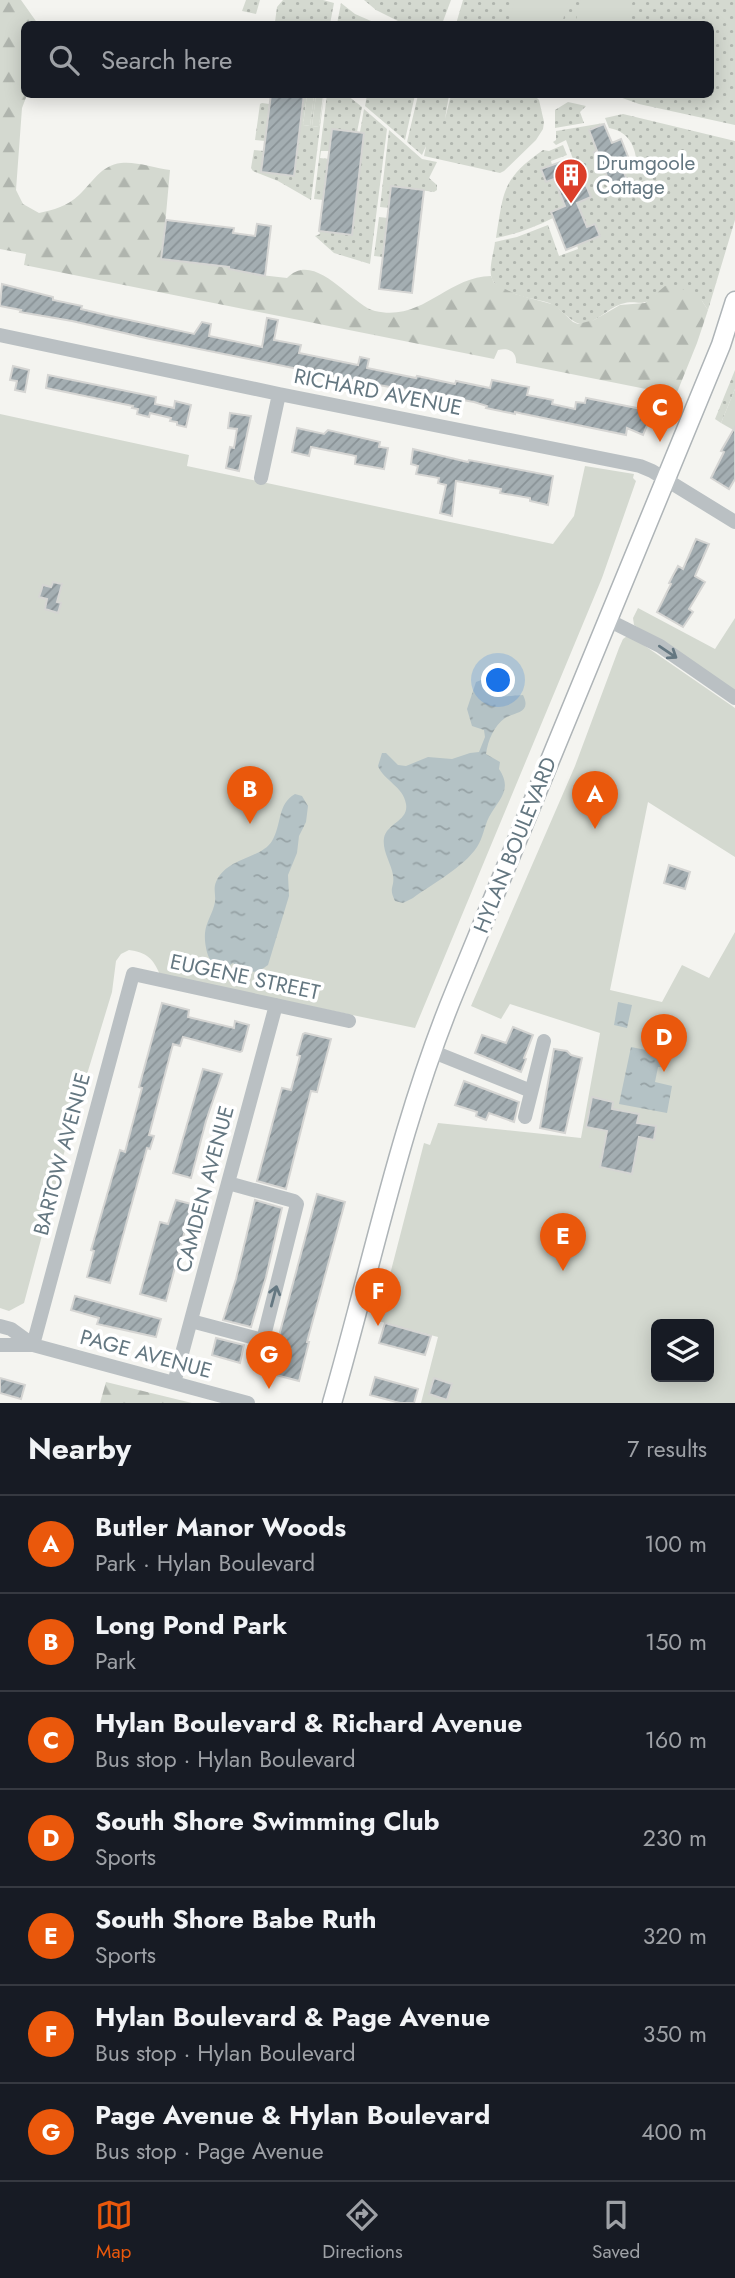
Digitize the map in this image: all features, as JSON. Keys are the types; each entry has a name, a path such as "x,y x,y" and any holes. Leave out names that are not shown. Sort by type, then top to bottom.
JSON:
{"main road":[{"name":"HYLAN BOULEVARD","path":"332,1403 409,1121 431,1052 721,345 735,300"}],"street":[{"name":"RICHARD AVENUE","path":"0,335 640,466 735,522"},
{"path":"261,478 279,394"},
{"path":"608,620 660,646 735,698"},
{"name":"EUGENE STREET","path":"133,974 349,1021"},
{"name":"BARTOW AVENUE","path":"33,1345 133,974"},
{"name":"CAMDEN AVENUE","path":"174,1383 276,1005"},
{"path":"525,1117 544,1041"},
{"path":"431,1052 531,1091"},
{"path":"191,1321 259,1339 264,1336 298,1204 228,1183"},
{"name":"PAGE AVENUE","path":"0,1326 11,1329 33,1345"},
{"name":"PAGE AVENUE","path":"0,1345 33,1345 248,1403"}],"green space":[{"path":"0,0 21,0 36,21 21,21 21,98 26,98 22,108 16,190 23,204 39,213 75,199 108,167 132,163 170,170 162,259 229,267 252,274 287,278 298,271 309,270 332,281 365,307 392,313 421,305 461,283 491,276 494,283 515,294 555,305 578,324 594,320 620,305 645,303 665,286 672,285 690,292 702,301 708,310 676,395 516,363 514,353 506,349 498,350 494,359 24,265 26,254 0,249"},
{"path":"246,0 260,0 256,14 242,11"},
{"path":"283,0 323,0 334,3 331,21 275,21 277,7"},
{"path":"364,0 451,0 443,21 398,21 376,10"},
{"path":"463,0 735,0 735,125 622,98 714,98 714,21 457,21"},
{"path":"515,0 568,0 563,21 510,21"},
{"path":"581,0 633,0 628,21 576,21"},
{"path":"341,3 355,14 371,21 338,21"},
{"path":"304,98 307,98 303,125 310,126 316,98 312,126 319,127 324,98 311,200 278,181 253,171 251,168 254,150 264,151 261,172 294,176"},
{"path":"307,98 314,98 310,126 303,125"},
{"path":"316,98 323,98 319,127 312,126"},
{"path":"327,98 351,98 362,107 357,132 332,129 329,151 321,151 320,158 328,159 323,200 314,199"},
{"path":"366,98 414,98 405,140 365,106"},
{"path":"417,98 448,98 445,119 450,98 539,100 543,129 536,140 500,173 424,156 426,146 422,155 407,142"},
{"path":"568,102 586,106 580,112 584,123 555,128 555,110"},
{"path":"262,103 269,104 265,141 255,140"},
{"path":"364,109 387,129 370,264 334,253 315,236 320,234 319,231 352,235 364,133 360,132"},
{"path":"623,114 735,141 735,220 708,310 702,301 659,291 649,301 621,304 582,324 551,304 508,292 496,284 491,270 495,242 548,225 559,256 600,236 595,224 587,227 577,203 591,197 586,185 583,186 566,140 556,145 553,142 556,140 556,131 604,123 589,131 597,151 594,153 598,162 601,161 612,188 628,182 620,163 632,163 636,158 633,147 628,138 609,128 605,118"},
{"path":"389,130 422,159 437,162 429,178 437,185 437,190 434,192 392,186 389,208 380,207"},
{"path":"563,145 567,155 551,161 546,182 554,179 565,207 551,212 553,218 496,238 501,208 512,178 543,150 549,151"},
{"path":"379,217 388,218 383,257 374,256"},
{"path":"735,370 735,389 721,423 715,419"},
{"path":"735,389 735,431 721,423"},
{"path":"0,414 189,455 187,466 553,544 574,516 585,466 634,474 636,481 602,578 415,1028 160,975 152,961 140,952 129,950 121,954 116,961 112,992 71,1127 24,1303 9,1311 0,1308"},
{"path":"638,608 715,649 735,618 735,692 634,625 633,618"},
{"path":"632,637 735,708 735,857 648,802 610,990 662,1002 682,965 709,978 735,932 735,1403 421,1403 438,1337 378,1321 424,1143 430,1145 438,1123 581,1138 600,1033 510,1004 501,1019 471,1006 575,766 623,639"},
{"path":"106,1382 192,1403 100,1403"}],"water":[{"path":"484,679 498,697 523,695 525,701 524,709 505,718 498,725 487,749 486,754 500,762 499,769 505,783 503,794 489,817 479,844 464,861 413,898 403,903 395,901 392,893 393,875 384,848 384,838 404,814 406,804 401,793 378,766 382,753 386,753 398,765 406,766 428,757 452,759 479,752 485,737 484,730 472,726 467,709 476,682"},
{"path":"295,794 302,796 308,806 306,822 299,836 297,853 288,875 289,896 268,965 254,972 233,963 219,968 208,955 205,938 215,902 216,882 228,868 267,847 275,835 285,803"},
{"path":"618,1002 632,1005 627,1028 614,1025"},
{"path":"631,1047 666,1054 663,1067 658,1067 655,1082 672,1086 667,1113 619,1104"}],"building":[{"path":"270,98 304,98 294,176 261,172"},
{"path":"604,124 612,143 621,139 629,159 620,163 628,182 612,189 601,161 598,162 594,152 597,151 589,130"},
{"path":"332,129 364,133 352,235 319,231"},
{"name":"Drumgoole Cottage","path":"566,160 577,188 586,185 591,197 577,203 587,227 595,224 600,236 566,250 551,212 565,206 554,179 546,182 541,169"},
{"path":"391,186 424,190 412,293 379,289"},
{"path":"166,220 234,228 233,233 255,236 257,224 271,226 265,276 229,267 161,259"},
{"path":"2,284 82,306 81,309 194,334 202,322 211,324 209,336 262,347 267,318 278,320 274,340 301,345 299,353 358,365 360,357 369,359 367,368 455,384 456,381 490,388 492,380 529,387 527,395 553,400 552,404 575,409 576,402 585,403 586,398 642,409 644,405 654,409 643,435 627,428 626,435 515,414 486,408 487,406 474,402 362,382 20,312 21,310 0,306"},
{"path":"13,366 29,370 25,392 15,390 17,381 10,380"},
{"path":"48,375 156,397 155,404 174,408 175,401 191,405 186,427 170,421 171,418 150,413 149,417 137,414 138,409 132,408 133,406 46,388"},
{"path":"230,413 251,416 239,471 226,468 230,447 234,448 237,429 228,428"},
{"path":"735,427 735,479 729,489 711,478 724,452 721,451"},
{"path":"297,428 324,434 328,430 380,442 379,447 388,448 384,469 355,464 356,456 311,447 309,456 292,452"},
{"path":"413,449 468,462 469,460 553,476 548,505 530,501 530,498 500,493 501,489 456,481 452,516 440,513 446,485 438,483 439,478 416,474 418,466 411,464"},
{"path":"696,539 709,544 695,576 705,582 689,609 693,612 683,627 657,612 678,566 683,569"},
{"path":"53,582 62,584 57,602 61,603 58,613 45,609 47,599 39,597 43,585 51,587"},
{"path":"669,865 690,872 685,889 664,883"},
{"path":"162,1003 189,1010 188,1017 234,1028 235,1021 249,1025 240,1052 183,1037 180,1046 173,1044 149,1135 154,1136 150,1149 147,1148 110,1283 87,1277 94,1251 91,1250 120,1150 125,1152"},
{"path":"513,1027 533,1035 521,1072 475,1053 482,1035 506,1043"},
{"path":"305,1033 331,1039 317,1092 311,1091 286,1189 257,1181 282,1088 291,1090 300,1056 297,1055"},
{"path":"554,1049 582,1058 565,1133 540,1128"},
{"path":"203,1069 222,1074 191,1178 173,1173"},
{"path":"464,1081 519,1102 514,1122 489,1113 486,1120 476,1116 477,1112 455,1105"},
{"path":"592,1097 613,1102 612,1109 639,1114 637,1123 656,1126 654,1140 639,1137 632,1174 600,1167 607,1131 586,1127"},
{"path":"317,1194 345,1202 299,1381 276,1375 285,1345 277,1343"},
{"path":"176,1200 195,1205 192,1220 188,1219 166,1301 140,1294 160,1222 168,1224"},
{"path":"255,1200 282,1208 251,1327 223,1320"},
{"path":"75,1296 161,1319 156,1337 97,1324 99,1318 71,1310"},
{"path":"385,1323 431,1336 425,1355 379,1343"},
{"path":"216,1338 244,1345 240,1363 212,1355"},
{"path":"375,1377 418,1389 414,1403 400,1403 370,1395"},
{"path":"0,1378 25,1385 21,1399 0,1393"},
{"path":"434,1378 452,1384 447,1400 429,1394"}],"waterway":[{"path":"233,973 236,964"}],"place":[{"name":"Drumgoole Cottage","path":"571,205"},
{"name":"Hylan Boulevard & Richard Avenue","path":"660,442"},
{"name":"Long Pond Park","path":"250,824"},
{"name":"Butler Manor Woods","path":"595,829"},
{"name":"South Shore Swimming Club","path":"664,1072"},
{"name":"South Shore Babe Ruth","path":"563,1271"},
{"name":"Hylan Boulevard & Page Avenue","path":"378,1326"},
{"name":"Page Avenue & Hylan Boulevard","path":"269,1389"}]}
